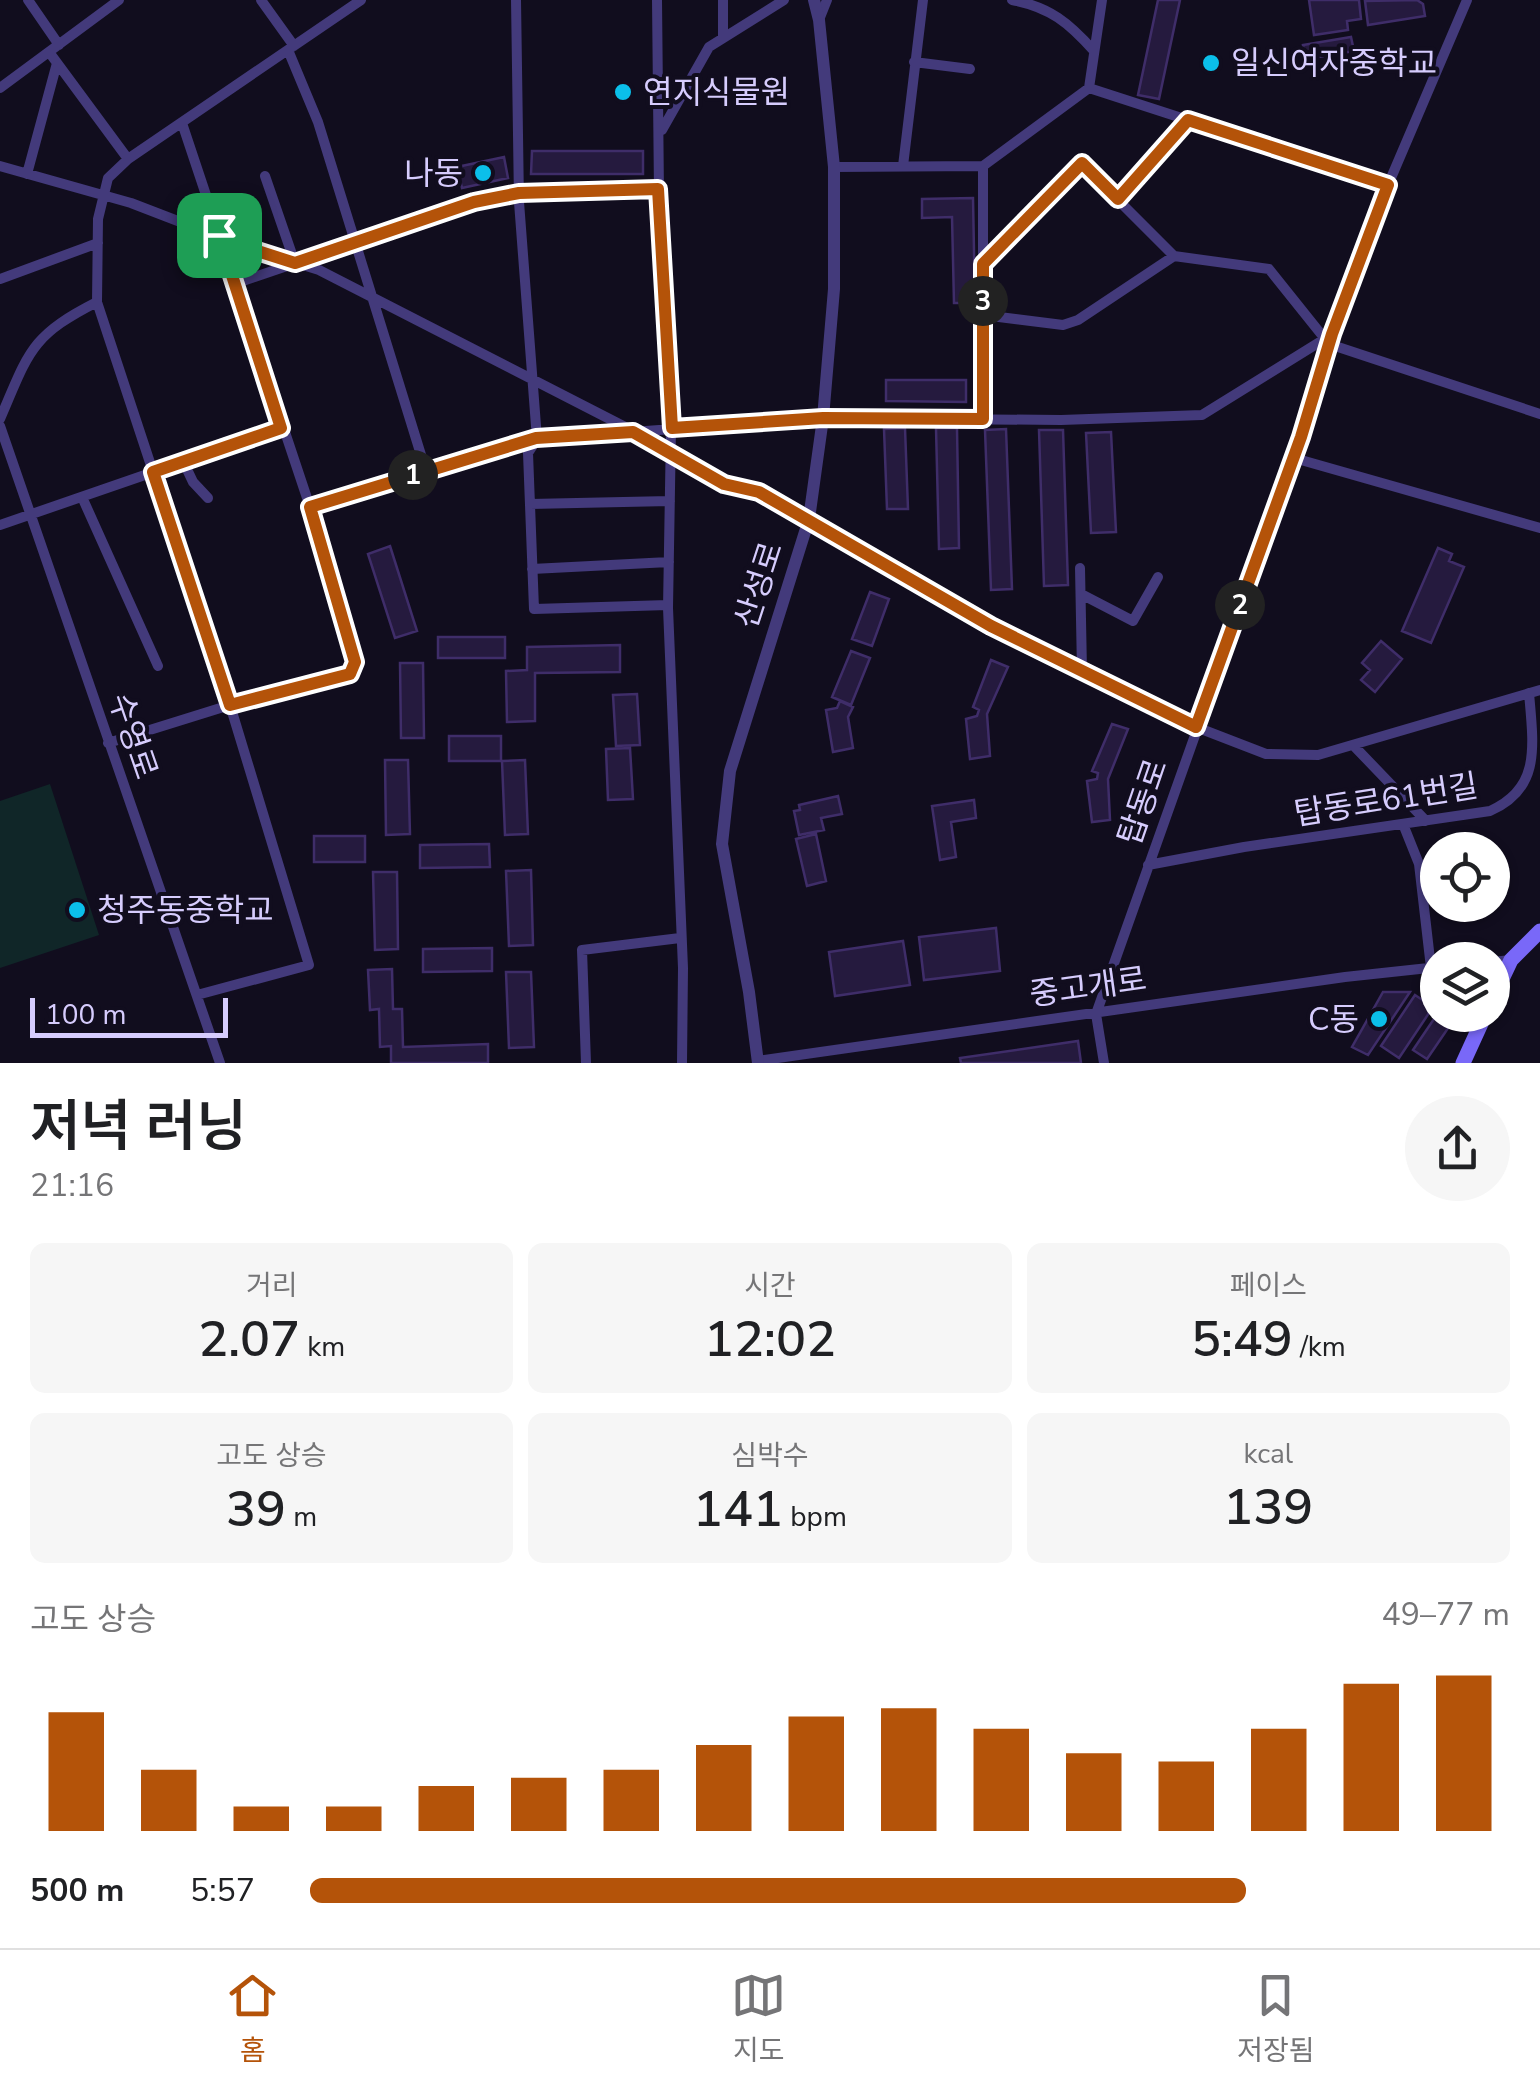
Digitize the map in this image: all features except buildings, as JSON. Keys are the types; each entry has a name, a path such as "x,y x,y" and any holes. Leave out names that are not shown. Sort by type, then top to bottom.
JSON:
{"main road":[{"path":"1511,960 1540,931"},
{"path":"1463,1063 1478,1032"}],"street":[{"path":"28,0 38,13 58,63 128,159"},
{"path":"38,13 48,0"},
{"path":"0,88 119,0"},
{"path":"261,0 291,48 318,122 426,471"},
{"path":"197,995 309,965 230,705 97,302 98,220 108,178 128,159 361,0"},
{"path":"516,0 519,193 536,438 528,453 534,609 668,605"},
{"path":"658,0 658,189 672,428 668,605 682,1063"},
{"path":"723,0 723,38"},
{"path":"660,134 709,47 784,0"},
{"name":"산성로","path":"754,1062 749,992 722,844 730,772 809,520 823,418 834,289 834,167 814,0"},
{"path":"819,20 827,0"},
{"path":"902,166 922,0"},
{"path":"1012,0 1036,2 1069,23 1094,51"},
{"path":"834,167 983,166 1089,88 1102,0"},
{"name":"탑동로","path":"1104,1063 1096,1014 1294,458 1329,339 1388,185 1467,0"},
{"path":"914,62 970,69"},
{"path":"27,174 58,63"},
{"path":"1089,88 1388,185"},
{"path":"1118,199 1188,120"},
{"path":"108,743 230,705 350,674 355,662 310,507 182,123"},
{"path":"983,264 1082,163 1174,256 1269,269 1329,339 1540,414"},
{"path":"0,166 105,196 319,270 633,432 724,484 759,492 991,626 1196,727 1266,754 1318,755 1534,692"},
{"path":"983,166 983,419"},
{"path":"265,176 295,263"},
{"path":"234,284 474,202 519,193 658,189"},
{"path":"0,278 98,243"},
{"path":"983,315 1063,325 1078,320 1174,256"},
{"path":"1,429 24,362 40,337 97,302"},
{"path":"310,507 536,438 823,418 1202,415 1329,339"},
{"path":"0,525 281,428"},
{"name":"수영로","path":"1,429 220,1063"},
{"path":"1294,458 1540,528"},
{"path":"183,461 193,482 208,498"},
{"path":"82,497 158,666"},
{"path":"530,504 670,500"},
{"path":"532,569 669,562"},
{"path":"1080,568 1082,671"},
{"path":"1080,594 1133,621 1158,578"},
{"name":"탑동로61번길","path":"1148,865 1490,811 1516,802 1529,790 1536,774 1534,692"},
{"path":"1353,745 1426,821"},
{"path":"1403,824 1419,864 1430,942"},
{"path":"586,1063 582,950 680,938"},
{"name":"중고개로","path":"754,1062 1420,969"}],"green space":[{"path":"50,784 99,935 0,968 0,801"}],"place":[{"name":"일신여자중학교","path":"1211,63"},
{"name":"연지식물원","path":"623,92"},
{"name":"나동","path":"483,173"},
{"name":"청주동중학교","path":"77,910"},
{"name":"C동","path":"1379,1019"}],"route":[{"path":"1188,120 1388,185 1332,334 1301,437 1196,727 991,626 759,492 724,484 633,432 536,438 310,507 355,662 350,674 230,705 153,472 281,428 219,235 295,263 474,202 519,193 658,189 672,428 823,418 983,419 983,264 1082,163 1118,199 1188,120"}]}
